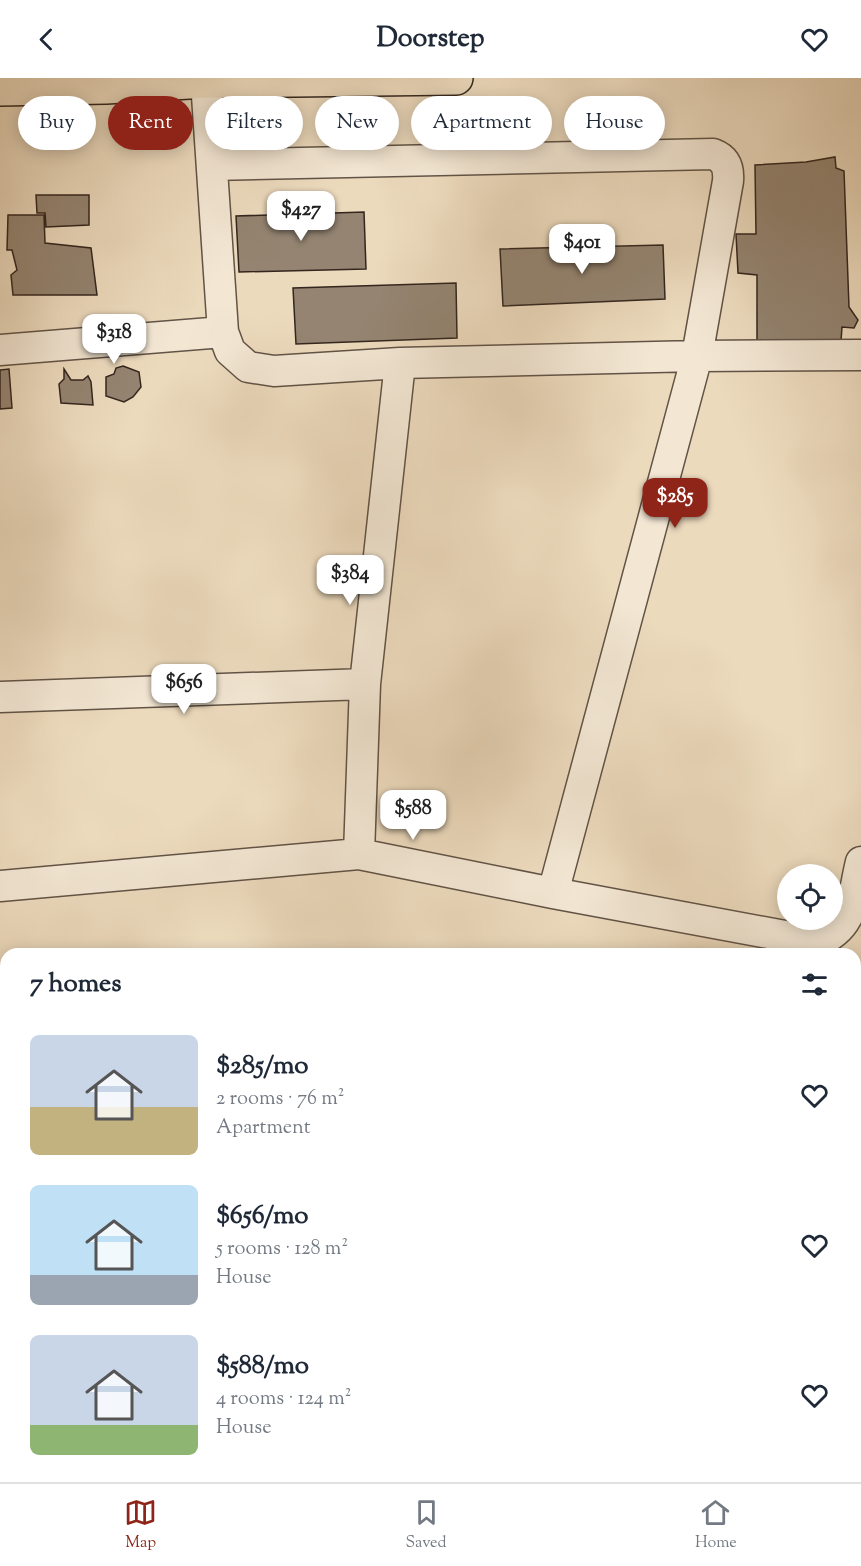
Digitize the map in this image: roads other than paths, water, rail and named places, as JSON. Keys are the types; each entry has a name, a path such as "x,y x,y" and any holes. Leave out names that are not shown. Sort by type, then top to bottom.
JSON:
{"main road":[{"path":"0,89 106,83 456,78"}],"street":[{"path":"206,81 223,332 230,351 248,367 274,371 400,363 697,356 861,355"},
{"path":"212,165 701,154 713,154 726,163 729,171 728,181 697,356 553,893"},
{"path":"0,350 223,332"},
{"path":"359,854 365,684 400,363"},
{"path":"0,697 365,684"},
{"path":"0,886 359,854 817,942 832,936 847,921 861,862"}]}
